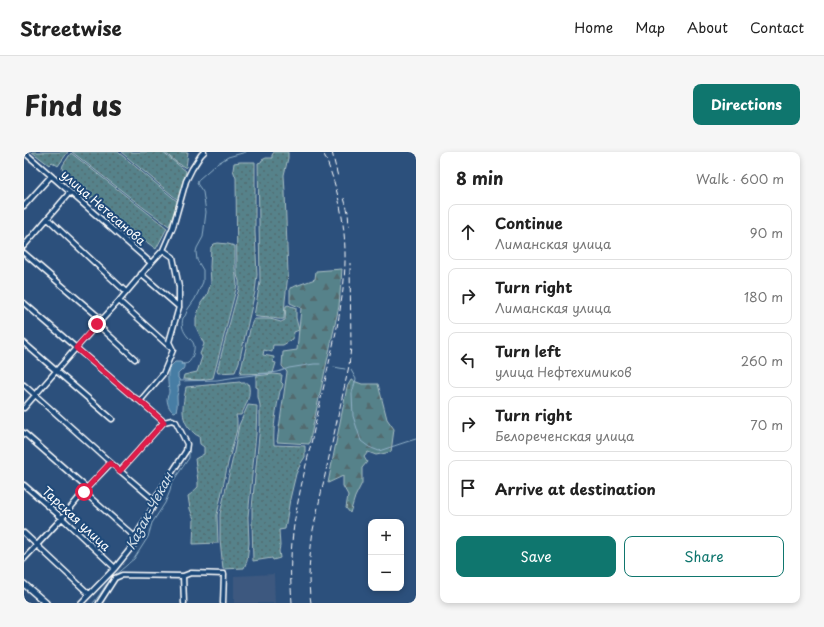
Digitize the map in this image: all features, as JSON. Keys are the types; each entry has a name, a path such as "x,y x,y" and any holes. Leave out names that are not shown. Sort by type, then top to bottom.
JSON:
{"main road":[{"path":"24,584 46,603"}],"street":[{"path":"24,408 163,250 173,228 186,181 196,162 204,152"},
{"name":"улица Нетесанова","path":"25,155 151,262"},
{"path":"24,206 51,176"},
{"path":"24,246 70,192"},
{"path":"48,218 126,292"},
{"path":"140,401 163,374 173,350 169,342 178,307 179,287 173,257 163,250"},
{"path":"24,253 101,319"},
{"path":"141,274 178,307"},
{"path":"119,301 173,350"},
{"path":"24,302 164,422"},
{"path":"97,324 135,359"},
{"path":"24,343 112,419"},
{"path":"24,385 110,463 154,500"},
{"path":"120,471 164,422 172,420 176,422 186,444 186,451 154,500 153,507 134,537"},
{"path":"24,433 134,537 135,543 115,568 81,603"},
{"path":"24,559 110,463"},
{"name":"Тарская улица","path":"24,485 62,518 115,568"},
{"path":"24,533 89,594"},
{"path":"99,603 115,578 122,575 183,576 191,573 224,574 222,603"},
{"path":"183,576 184,603"}],"shaded area":[{"path":"175,362 180,362 182,363 181,364 184,364 184,366 178,374 180,385 178,386 177,409 173,412 168,406 167,398 169,392 169,368"},
{"path":"274,574 275,603 234,603 234,576"}],"green space":[{"path":"32,152 68,152 58,166 52,162 49,165"},
{"path":"72,152 118,152 178,202 169,226 144,208"},
{"path":"121,152 162,152 186,171 178,200"},
{"path":"164,152 188,152 186,168 176,162"},
{"path":"274,152 288,152 284,175 288,274 284,319 254,316 260,282 258,163 266,158 272,158"},
{"path":"71,153 167,228 156,249 121,223 117,226 106,216 109,212 92,196 90,199 85,195 88,190 62,169"},
{"path":"255,162 255,232 257,275 255,292 239,362 235,372 218,373 217,371 239,288 237,275 236,178 233,170 234,163"},
{"path":"218,243 235,246 237,285 234,297 213,378 200,380 183,379 184,375 197,372 202,357 200,354 204,344 196,327 196,318 201,303 207,295 211,283 211,247"},
{"path":"342,269 339,306 309,444 277,442 287,372 282,366 283,352 297,350 301,308 290,303 290,288 315,279 316,271"},
{"path":"288,305 296,308 296,318 299,330 294,332 293,339 283,345 273,345 272,352 264,350 263,355 274,357 273,362 276,363 273,373 240,374 251,325 254,319 270,319 281,322 285,320 286,306"},
{"path":"273,374 282,375 281,382 283,384 276,411 274,445 305,446 305,457 296,474 285,529 279,530 280,558 273,560 272,558 253,561 252,508 260,425 260,405 258,388 256,387 256,376"},
{"path":"351,380 362,384 378,384 387,419 394,429 391,452 376,455 368,452 364,457 367,462 362,468 362,483 355,497 350,513 346,508 348,495 343,486 343,476 328,483 347,387"},
{"path":"240,382 248,383 249,395 241,415 236,415 237,429 217,515 218,543 193,544 194,519 190,509 188,496 198,487 195,459 204,454 204,447 200,444 199,436 189,428 184,418 183,408 186,387"},
{"path":"248,405 257,406 256,434 248,517 249,543 247,561 244,568 223,569 220,539 220,514 239,425"}],"waterway":[{"name":"Казак-Чекан","path":"181,364 187,363 191,360 194,347 193,342 186,335 182,326 183,318 195,299 203,282 203,270 197,260 196,252 203,237 206,212 203,192 197,183 199,179 215,165 228,157 246,152"},
{"path":"179,381 217,380 278,372 289,368 320,364"},
{"path":"334,367 345,369"},
{"path":"351,370 356,379 352,393 353,416 361,441 369,447 379,451 416,439"},
{"name":"Казак-Чекан","path":"93,603 111,579 134,559 148,537 152,523 165,503 171,484 189,458 189,445 183,432"}],"railway":[{"path":"292,603 291,564 294,523 340,312 344,284 345,245 340,207 336,189 323,152"},
{"path":"332,152 338,177"},
{"path":"344,198 348,212 349,227"},
{"path":"311,603 309,576 313,530 349,366 351,347 350,263"}],"route":[{"path":"84,492 110,463 120,471 164,422 76,348 97,324"}]}
